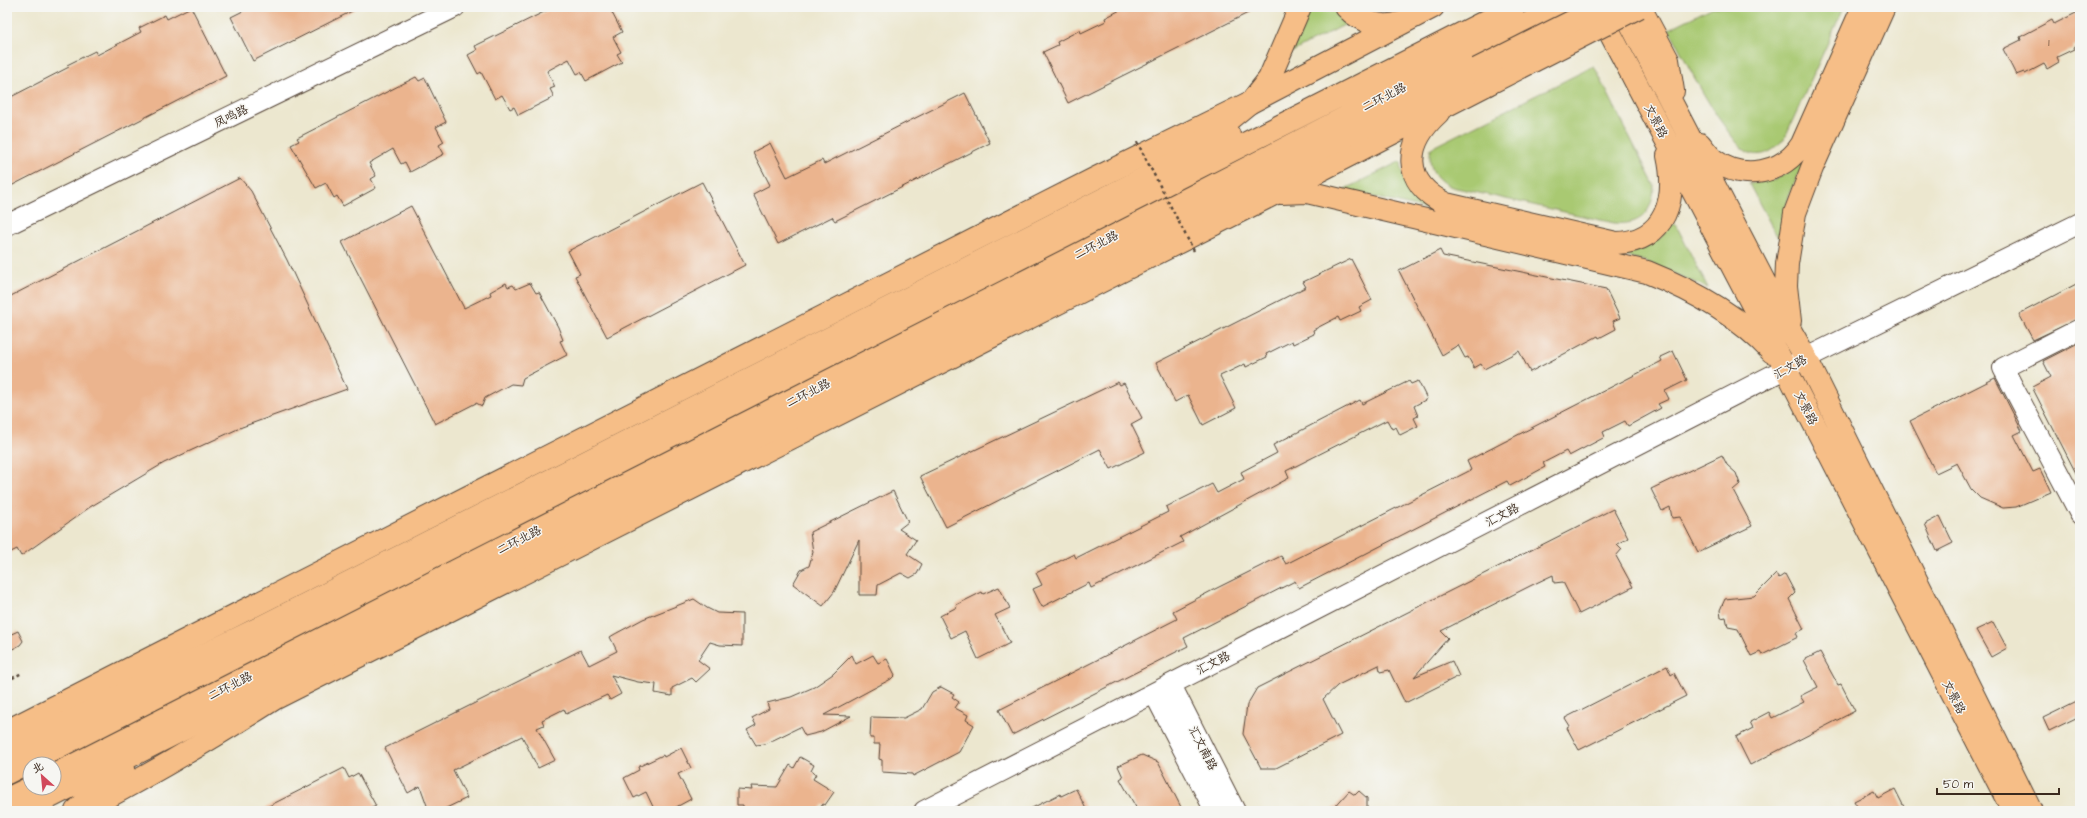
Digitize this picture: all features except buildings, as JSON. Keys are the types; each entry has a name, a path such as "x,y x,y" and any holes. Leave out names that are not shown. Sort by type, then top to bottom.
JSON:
{"main road":[{"path":"1174,163 1249,103 1269,80 1300,7"},
{"path":"1346,7 1366,22 1390,25 1405,22"},
{"path":"7,731 1096,178 1249,103 1433,7"},
{"path":"1482,7 1455,100 1431,119 1423,128 1416,142 1412,160 1414,172 1423,190 1433,198 1446,204 1616,243 1629,243 1640,239 1659,225 1665,214 1672,183 1665,147 1654,119 1624,87 1583,7"},
{"name":"二环北路","path":"7,773 670,437 1469,53 1514,7"},
{"name":"二环北路","path":"62,771 508,545 1560,7"},
{"name":"文景路","path":"1596,7 1785,367 2013,811"},
{"path":"7,757 98,707 257,629 1174,163 1469,53 1600,7"},
{"name":"文景路","path":"1622,7 1806,358 2031,811"},
{"path":"23,811 197,724 1204,208 1469,53 1640,7 1668,60 1678,115 1714,160 1736,170 1755,172 1783,165 1796,153 1802,144 1863,7"},
{"path":"1792,332 1786,279 1790,237 1795,213 1812,168 1884,7"},
{"path":"80,811 135,783 186,754 274,699 1276,193 1455,100"},
{"path":"1204,208 1276,193 1307,192 1647,272 1677,284 1729,316 1767,346 1785,367"},
{"path":"780,406 876,376"},
{"path":"602,453 670,437"},
{"path":"500,523 555,477"},
{"path":"445,596 508,545"},
{"path":"7,731 36,728 98,707"},
{"path":"76,811 126,765 197,724"},
{"path":"7,799 22,792"}],"street":[{"name":"凤鸣路","path":"7,225 455,7"},
{"name":"汇文路","path":"924,811 1785,367 2080,222"},
{"path":"2080,329 2003,368 2080,514"},
{"name":"汇文南路","path":"1163,689 1215,811"},
{"name":"汇文南路","path":"1163,689 1235,811"}],"path":[{"path":"1137,142 1194,253"},
{"path":"7,681 22,673"}],"green space":[{"path":"1310,7 1334,7 1341,17 1348,23 1292,52"},
{"path":"1713,7 1844,7 1786,135 1778,145 1768,152 1762,154 1749,153 1739,145 1703,93 1669,29"},
{"path":"1594,66 1654,185 1651,202 1648,209 1639,219 1632,222 1614,223 1452,187 1437,177 1431,167 1431,148"},
{"path":"1815,141 1790,192 1778,238 1749,184 1775,179 1788,173"},
{"path":"1401,161 1402,170 1412,192 1430,208 1438,212 1343,190"},
{"path":"1671,224 1676,225 1708,288 1644,261 1604,250 1634,248 1651,244 1665,233"}]}
